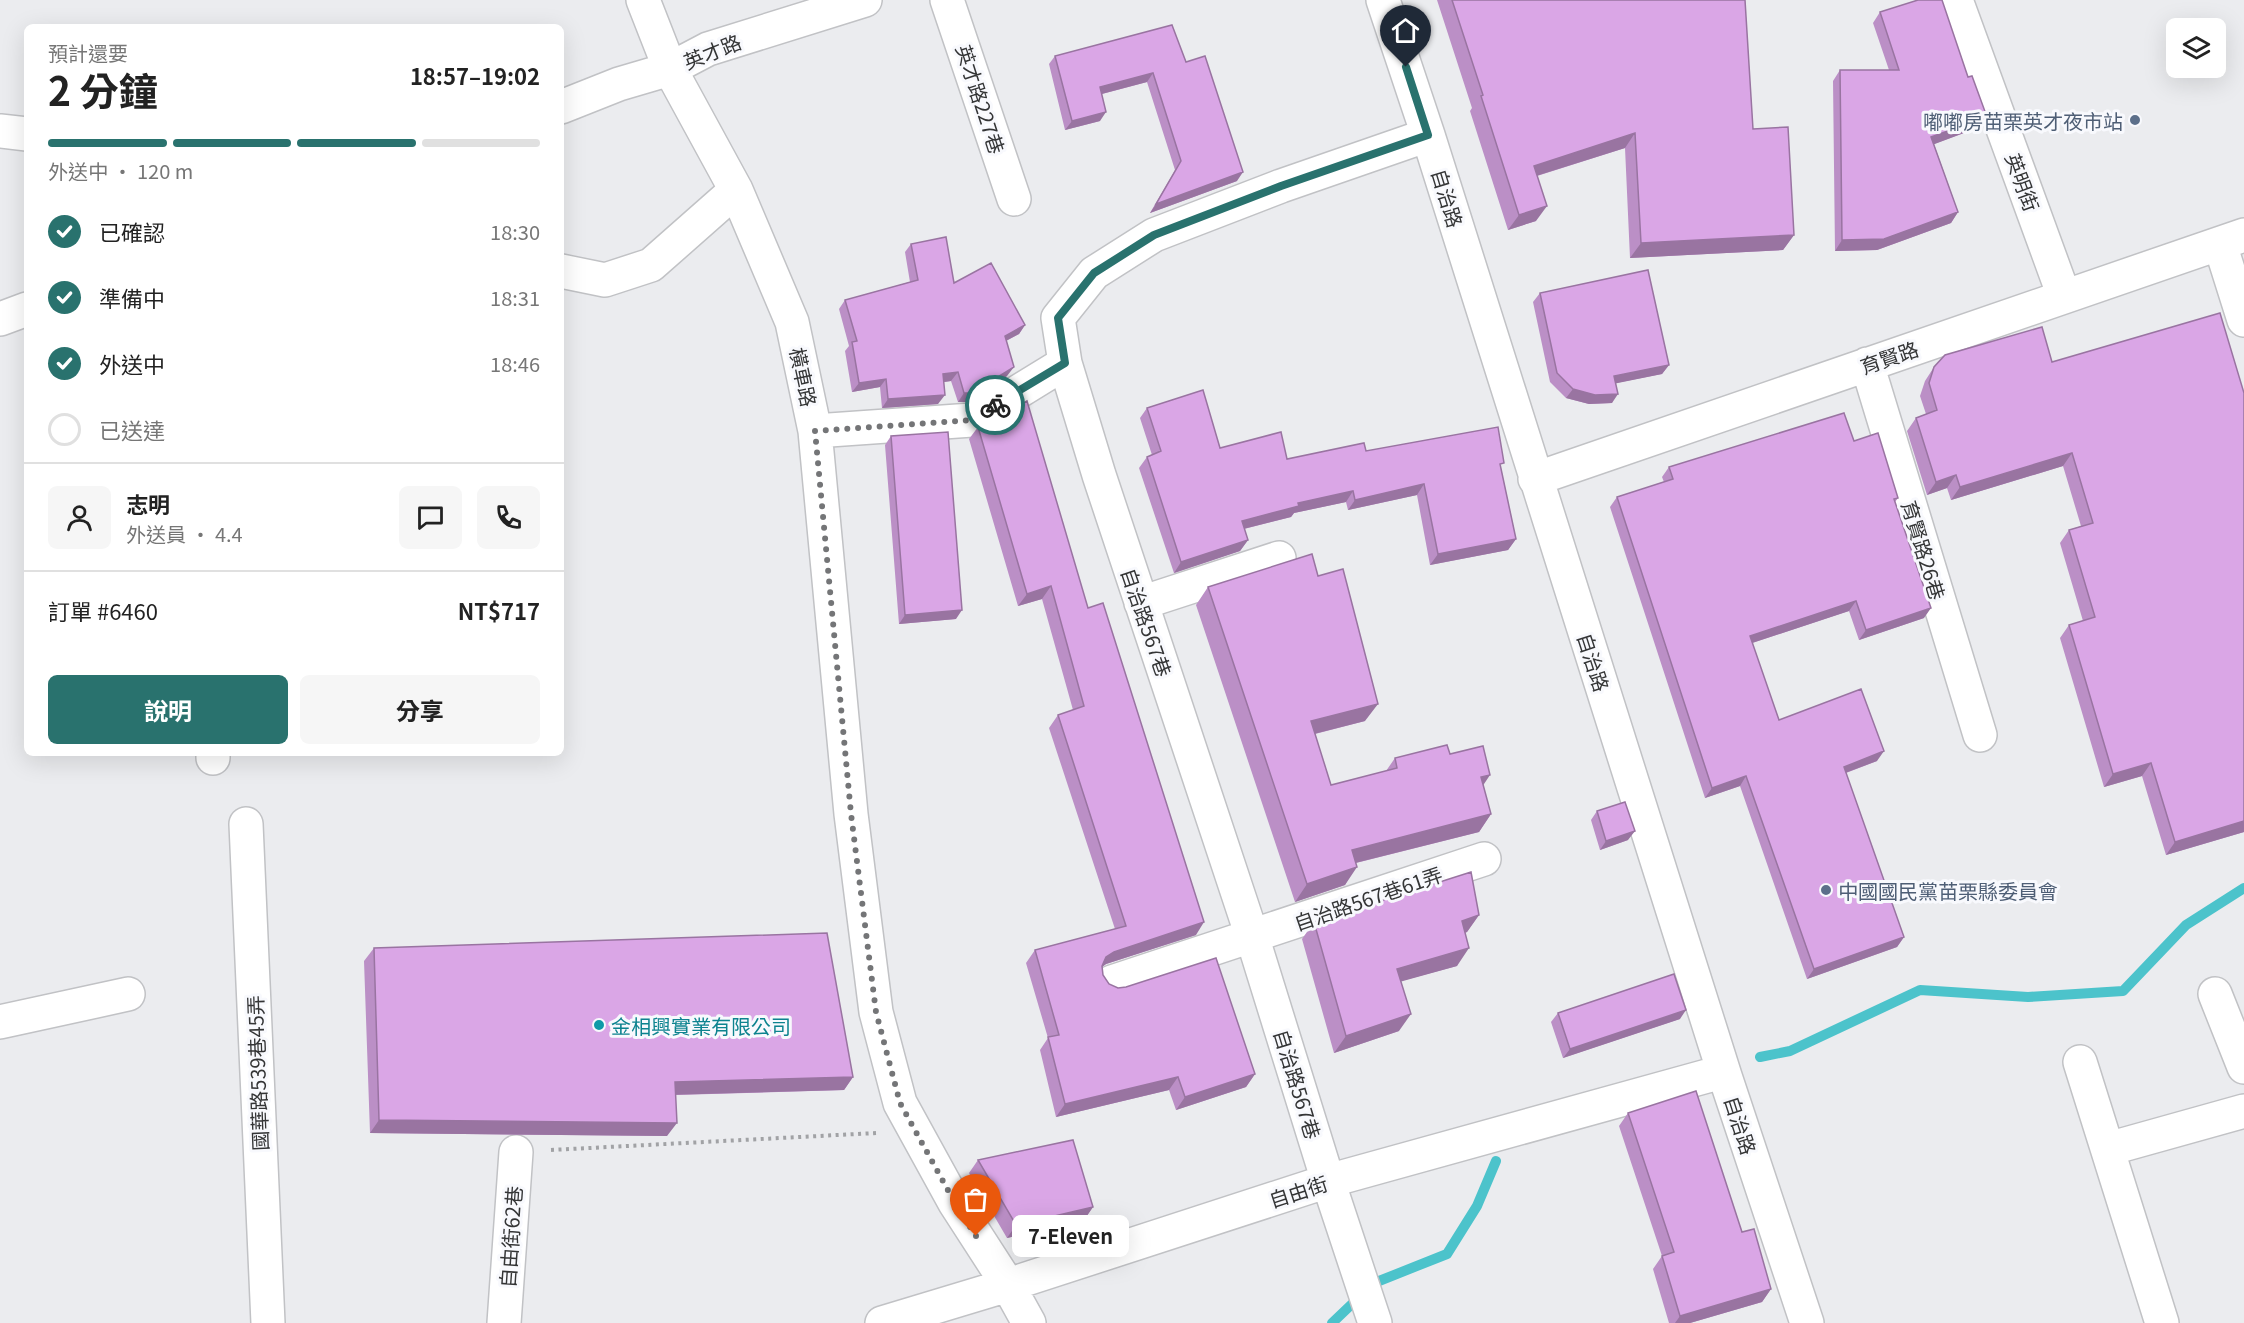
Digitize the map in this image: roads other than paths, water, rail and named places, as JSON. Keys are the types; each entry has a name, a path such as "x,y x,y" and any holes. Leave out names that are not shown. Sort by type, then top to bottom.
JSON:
{"street":[{"name":"橫車路","path":"643,0 670,69 736,190 792,322 815,431 851,814 876,1012 900,1103 955,1203 1008,1285 1029,1323"},
{"name":"英才路","path":"564,105 619,84 670,69 708,49 865,0"},
{"name":"英才路227巷","path":"947,0 1014,199"},
{"name":"自治路","path":"1383,0 1428,135 1721,1074 1807,1323"},
{"name":"英明街","path":"1956,0 2064,296"},
{"path":"0,131 24,134"},
{"name":"自治路567巷","path":"1374,1321 1252,936 1099,476 1065,363 1058,318 1094,273 1154,235 1281,186 1428,135"},
{"path":"564,273 605,280 651,265 736,190"},
{"name":"育賢路","path":"1535,479 2232,240"},
{"path":"2232,240 2244,320"},
{"path":"0,319 24,310"},
{"path":"815,431 972,420 1065,363"},
{"name":"育賢路26巷","path":"1867,364 1980,735"},
{"path":"1141,603 1279,558"},
{"name":"國華路539巷45弄","path":"246,824 268,1323"},
{"name":"自治路567巷61弄","path":"1112,982 1484,859"},
{"path":"0,1022 128,994"},
{"path":"2215,994 2244,1067"},
{"path":"2080,1062 2162,1323"},
{"name":"自由街","path":"882,1323 1008,1285 1328,1180 1721,1074"},
{"path":"2108,1149 2244,1111"},
{"name":"自由街62巷","path":"504,1323 516,1152"}],"waterway":[{"path":"1760,1057 1790,1051 1920,990 2028,997 2123,991 2186,925 2244,888"},
{"path":"1332,1323 1374,1283 1447,1254 1477,1206 1496,1161"}],"place":[{"name":"嘟嘟房苗栗英才夜市站","path":"2135,120"},
{"name":"中國國民黨苗栗縣委員會","path":"1826,890"},
{"name":"金相興實業有限公司","path":"599,1025"},
{"name":"7-Eleven","path":"976,1236"}]}
